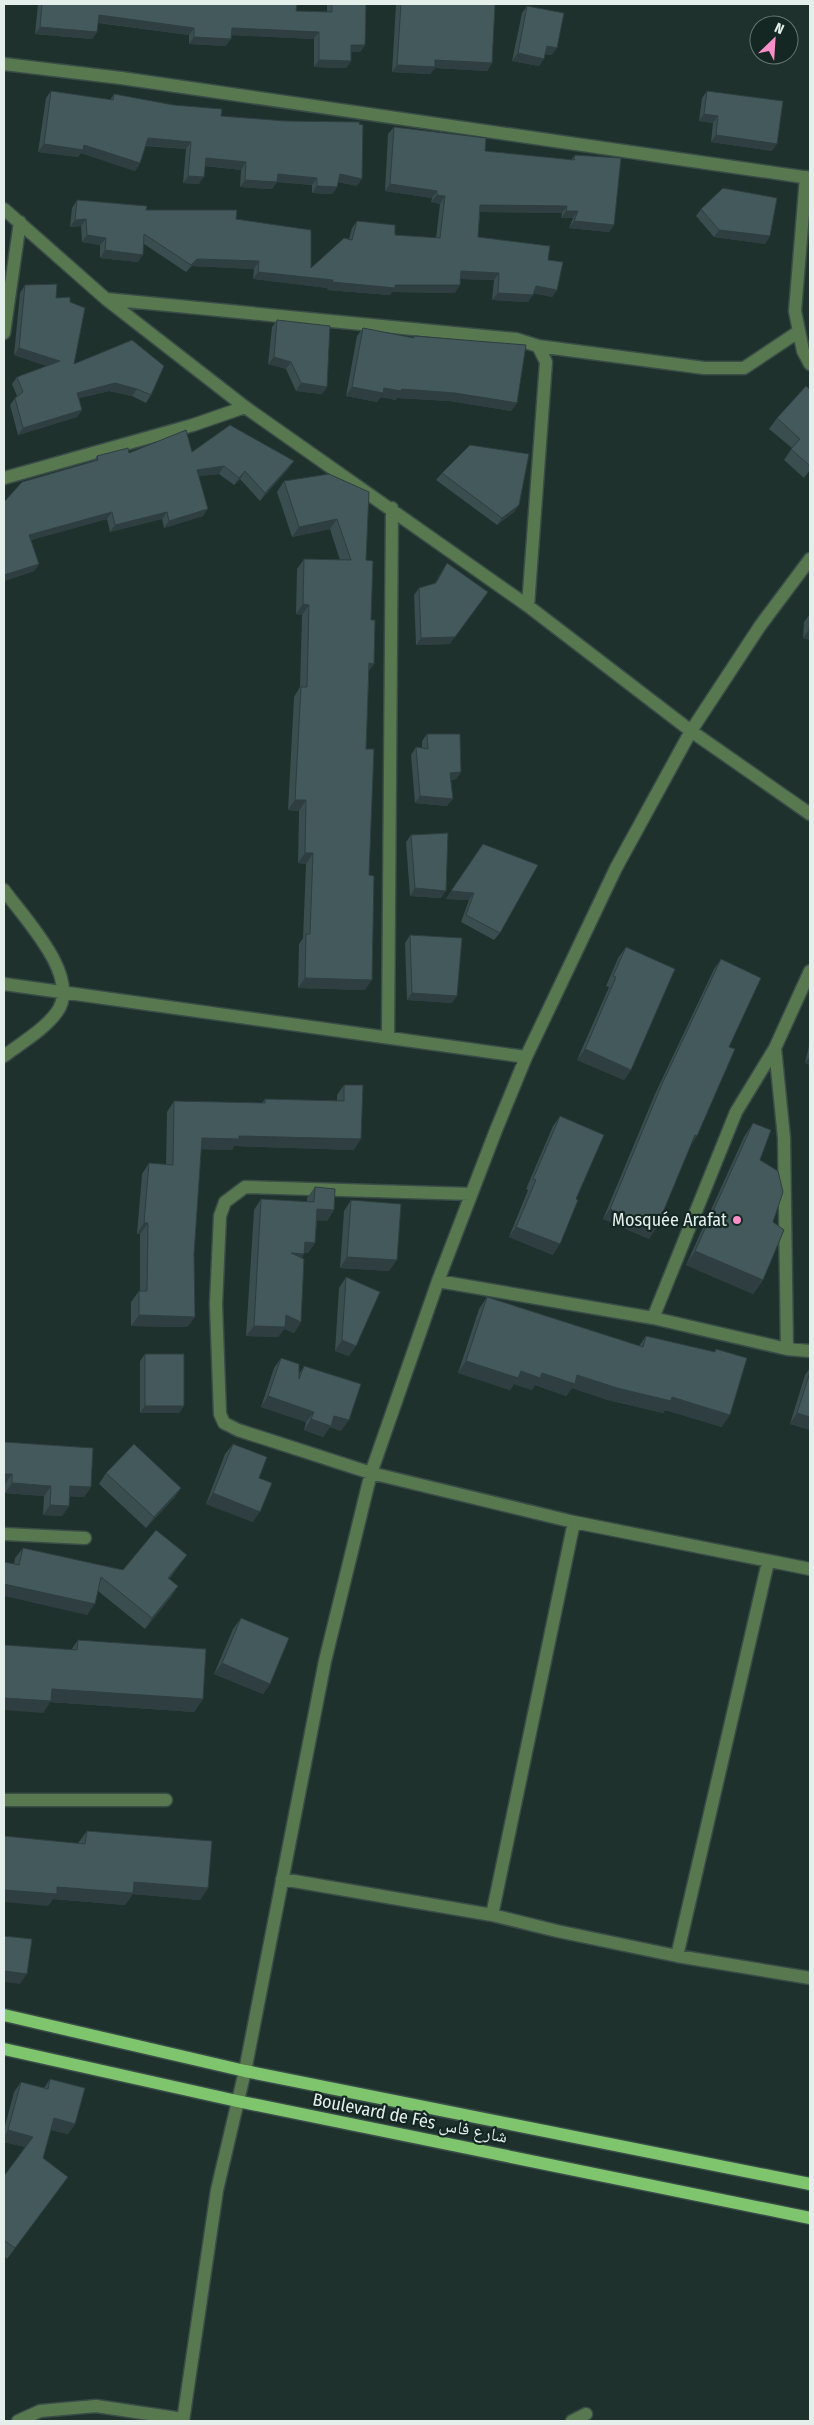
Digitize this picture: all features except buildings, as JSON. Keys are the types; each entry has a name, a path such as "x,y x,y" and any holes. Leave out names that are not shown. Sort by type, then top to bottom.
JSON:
{"main road":[{"name":"Boulevard de Fès شارع فاس","path":"4,2015 245,2071 810,2184"},
{"name":"Boulevard de Fès شارع فاس","path":"4,2049 238,2101 810,2218"}],"street":[{"path":"4,64 131,79 808,178 795,311 803,351 810,364"},
{"path":"4,209 106,299 246,407 392,508 528,606 691,731 810,814"},
{"path":"4,333 20,222"},
{"path":"106,299 516,339 538,346 704,368 744,368 798,332"},
{"path":"528,606 546,362 538,346"},
{"path":"4,478 193,425 246,407"},
{"path":"388,1037 392,508"},
{"path":"18,2421 40,2411 96,2406 183,2420 216,2190 245,2071 325,1661 370,1473 438,1281 526,1057 616,868 691,731 760,626 810,559"},
{"path":"4,890 47,949 61,973 64,994 58,1010 50,1021 4,1056"},
{"path":"653,1318 736,1112 776,1048 810,971"},
{"path":"5,986 526,1057"},
{"path":"776,1048 784,1138 788,1349"},
{"path":"471,1194 245,1187 225,1202 220,1216 216,1304 220,1414 224,1423 238,1430 370,1473 574,1522 810,1569"},
{"path":"438,1281 653,1318 788,1349 810,1351"},
{"path":"492,1915 574,1522"},
{"path":"4,1534 85,1538"},
{"path":"677,1956 768,1562"},
{"path":"4,1800 166,1800"},
{"path":"282,1878 492,1915 557,1931 677,1956 810,1978"},
{"path":"572,2421 586,2414"}],"place":[{"name":"Mosquée Arafat","path":"737,1220"}]}
